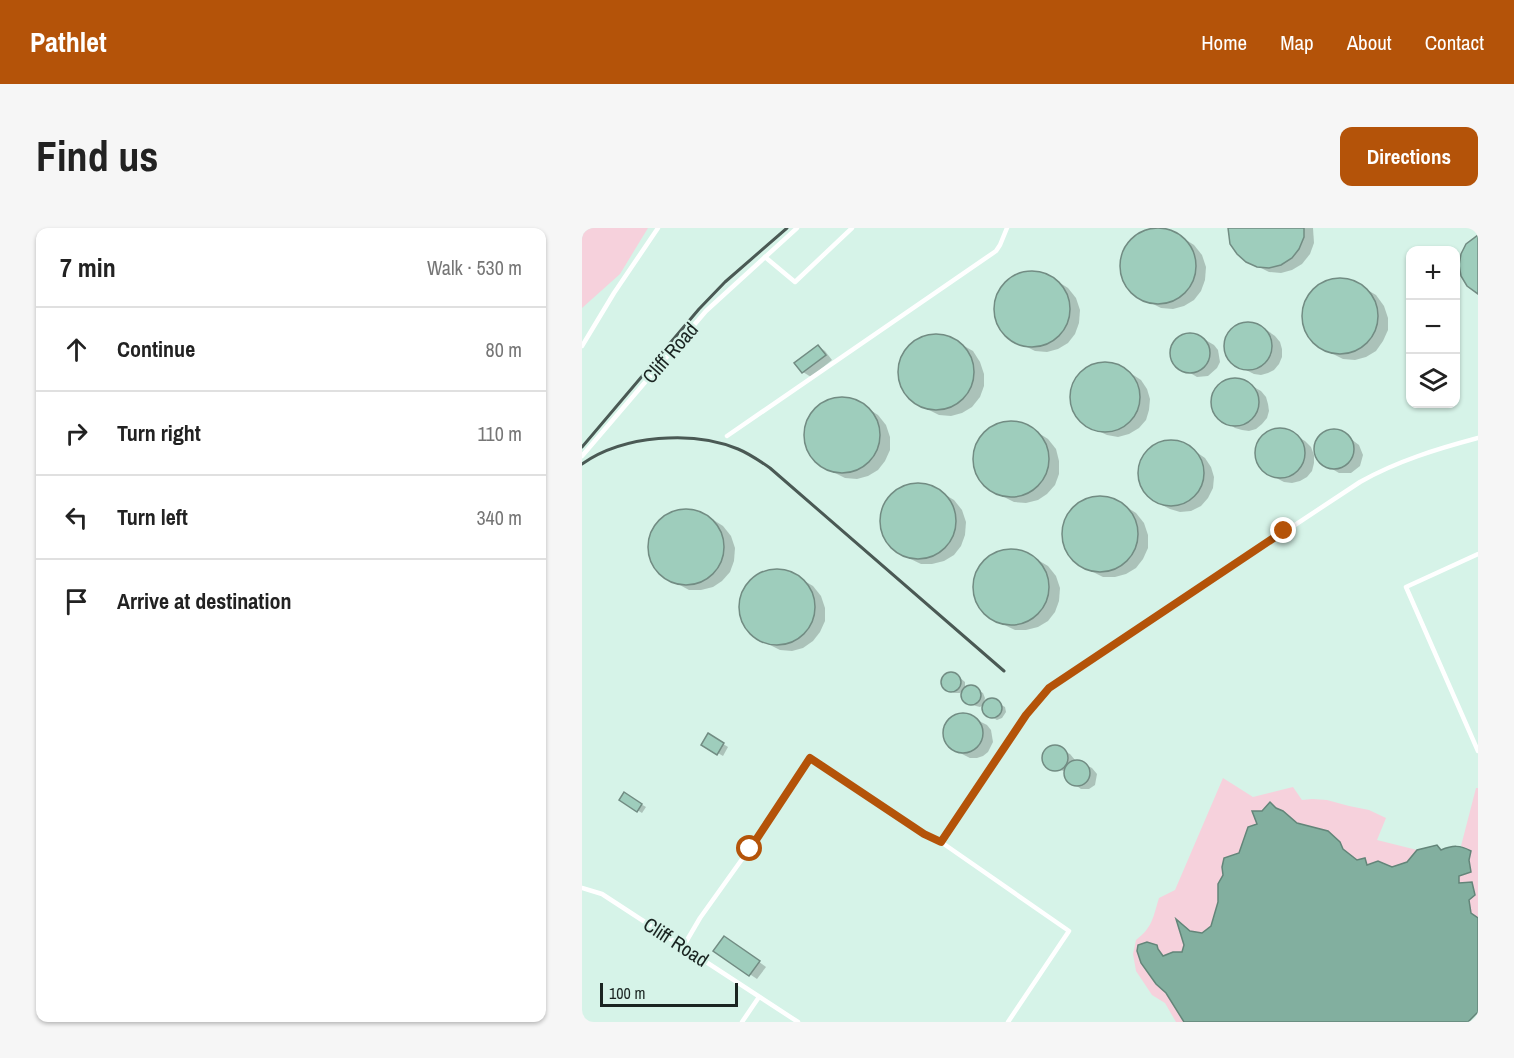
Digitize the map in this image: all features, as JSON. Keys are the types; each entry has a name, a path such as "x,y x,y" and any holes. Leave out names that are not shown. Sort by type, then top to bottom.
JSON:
{"lane":[{"path":"582,346 658,228"},
{"name":"Cliff Road","path":"582,456 706,311 797,228"},
{"path":"765,257 795,282 852,228"},
{"path":"727,436 996,251 1007,228"},
{"path":"941,842 1026,715 1049,688 1377,472 1407,459 1478,438"},
{"path":"1478,554 1406,587 1478,751"},
{"path":"683,947 700,918 750,849 810,758 924,834 941,842 1069,931 1008,1022"},
{"name":"Cliff Road","path":"582,888 602,894 798,1022"},
{"path":"742,1022 759,997"}],"shaded area":[{"path":"582,228 648,228 620,274 582,308"},
{"path":"1223,778 1253,797 1293,787 1302,800 1327,800 1369,810 1386,818 1377,840 1417,850 1407,862 1391,867 1378,861 1367,865 1365,858 1357,860 1343,849 1328,831 1297,823 1276,808 1257,824 1248,828 1239,854 1222,867 1223,875 1218,885 1218,902 1211,926 1202,933 1190,931 1177,920 1184,945 1182,952 1173,952 1163,956 1158,949 1156,984 1166,993 1184,1022 1176,1022 1165,1003 1152,995 1136,971 1133,954 1136,940 1149,926 1159,898 1175,890"},
{"path":"1476,788 1478,788 1478,918 1471,914 1469,900 1475,895 1459,883 1459,876 1471,872 1469,860 1471,852 1461,846"},
{"path":"1270,802 1297,823 1328,831 1340,842 1343,849 1357,860 1365,858 1367,865 1378,861 1392,867 1407,862 1417,850 1437,845 1441,850 1456,846 1471,851 1469,860 1471,872 1459,876 1459,883 1472,882 1475,895 1469,900 1471,913 1478,918 1478,1012 1468,1022 1184,1022 1166,993 1156,984 1141,963 1137,951 1138,945 1147,942 1157,945 1163,956 1173,952 1182,952 1184,945 1176,919 1190,931 1202,933 1211,926 1218,902 1218,884 1223,875 1224,858 1239,853 1248,827 1257,824 1252,811 1262,811"}],"building":[{"path":"1158,228 1173,231 1185,239 1193,251 1196,266 1193,281 1185,293 1173,301 1158,304 1143,301 1131,293 1123,281 1120,266 1123,251 1131,239 1143,231"},
{"path":"1228,228 1304,228 1304,237 1292,258 1281,265 1269,268 1257,267 1246,262 1237,254 1230,244"},
{"path":"1478,235 1478,294 1467,286 1461,276 1460,260 1466,244"},
{"path":"1032,271 1047,274 1059,282 1067,294 1070,309 1067,324 1059,336 1047,344 1032,347 1017,344 1005,336 997,324 994,309 997,294 1005,282 1017,274"},
{"path":"1340,278 1355,281 1367,289 1375,301 1378,316 1375,331 1367,343 1355,351 1340,354 1325,351 1313,343 1305,331 1302,316 1305,301 1313,289 1325,281"},
{"path":"1248,322 1265,329 1272,346 1265,363 1248,370 1231,363 1224,346 1231,329"},
{"path":"1190,333 1204,339 1210,353 1204,367 1190,373 1176,367 1170,353 1176,339"},
{"path":"929,334 943,334 957,340 968,351 974,365 971,387 963,399 943,410 929,410 915,404 904,393 898,379 898,365 904,351 915,340"},
{"path":"818,345 826,355 802,373 794,363"},
{"path":"1105,362 1118,365 1130,372 1137,384 1140,397 1137,410 1130,422 1118,429 1105,432 1092,429 1080,422 1073,410 1070,397 1073,384 1080,372 1092,365"},
{"path":"1235,378 1252,385 1259,402 1252,419 1235,426 1218,419 1211,402 1218,385"},
{"path":"835,397 849,397 863,403 874,414 880,428 877,450 869,462 849,473 835,473 821,467 810,456 804,442 804,428 810,414 821,403"},
{"path":"1011,421 1026,424 1038,432 1046,444 1049,459 1046,474 1038,486 1026,494 1011,497 996,494 984,486 976,474 973,459 976,444 984,432 996,424"},
{"path":"1280,428 1298,435 1305,453 1298,471 1280,478 1262,471 1255,453 1262,435"},
{"path":"1334,429 1348,435 1354,449 1348,463 1334,469 1320,463 1314,449 1320,435"},
{"path":"1171,440 1184,442 1199,455 1204,473 1202,486 1189,501 1171,506 1158,504 1143,491 1138,473 1140,460 1153,445"},
{"path":"918,483 933,486 945,494 953,506 956,521 953,536 945,548 933,556 918,559 903,556 891,548 883,536 880,521 883,506 891,494 903,486"},
{"path":"1100,496 1115,499 1127,507 1135,519 1138,534 1135,549 1127,561 1115,569 1100,572 1085,569 1073,561 1065,549 1062,534 1065,519 1073,507 1085,499"},
{"path":"686,509 701,512 713,520 721,532 724,547 721,562 713,574 701,582 686,585 671,582 659,574 651,562 648,547 651,532 659,520 671,512"},
{"path":"1011,549 1026,552 1038,560 1046,572 1049,587 1046,602 1038,614 1026,622 1011,625 996,622 984,614 976,602 973,587 976,572 984,560 996,552"},
{"path":"777,569 792,572 804,580 812,592 815,607 812,622 804,634 792,642 777,645 762,642 750,634 742,622 739,607 742,592 750,580 762,572"},
{"path":"951,672 958,675 961,682 958,689 951,692 944,689 941,682 944,675"},
{"path":"971,685 978,688 981,695 978,702 971,705 964,702 961,695 964,688"},
{"path":"992,698 999,701 1002,708 999,715 992,718 985,715 982,708 985,701"},
{"path":"963,713 971,714 977,719 982,725 982,741 977,747 971,752 963,753 955,752 949,747 944,741 943,733 944,725 949,719 955,714"},
{"path":"708,733 724,743 717,755 701,745"},
{"path":"1055,745 1064,749 1068,758 1064,767 1055,771 1046,767 1042,758 1046,749"},
{"path":"1077,760 1086,764 1090,773 1086,782 1077,786 1068,782 1064,773 1068,764"},
{"path":"624,792 642,804 637,812 619,800"},
{"path":"724,936 760,961 749,976 713,951"}],"railway":[{"path":"582,447 699,309 725,282 787,228"},
{"path":"582,464 617,447 658,438 700,439 742,451 770,468 1004,671"}],"route":[{"path":"750,849 810,758 924,834 941,842 1026,715 1049,688 1284,531"}]}
